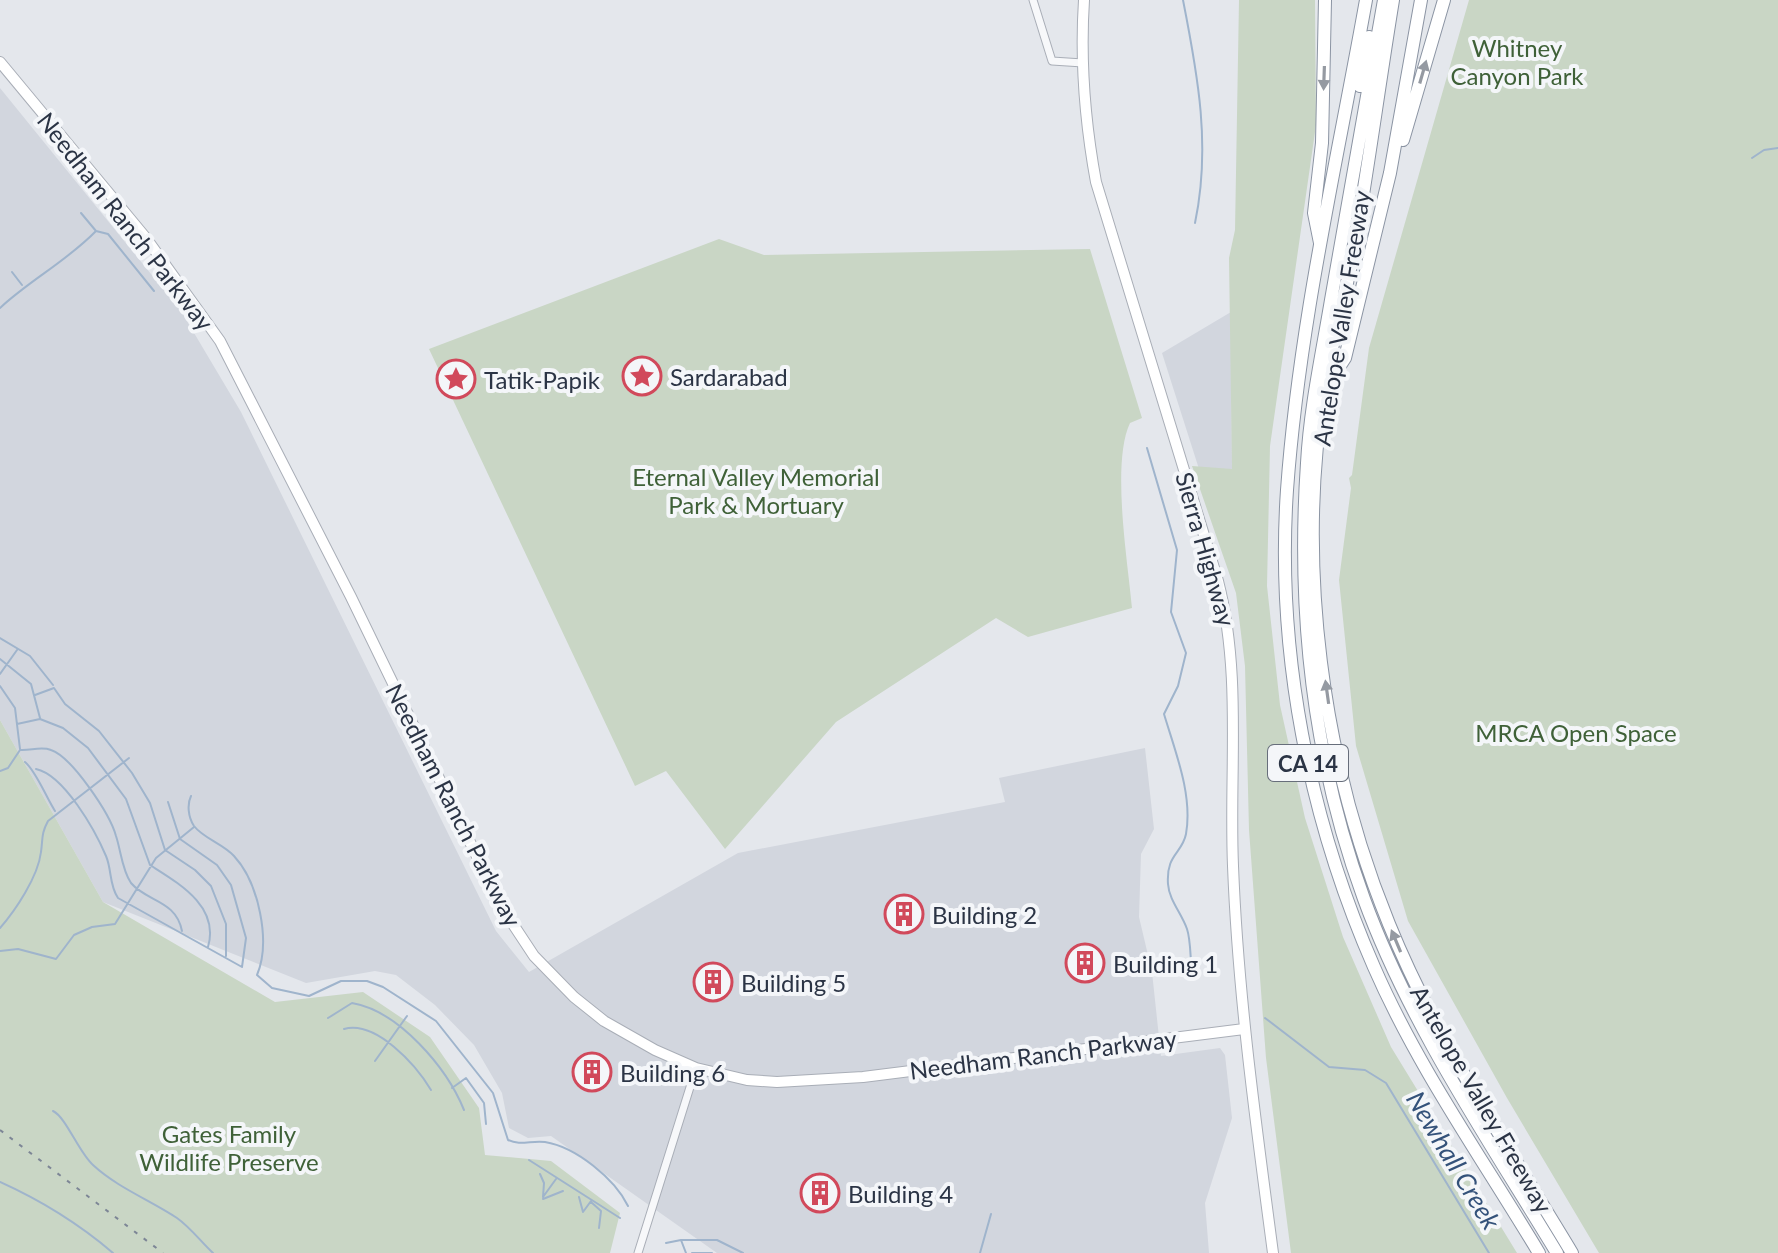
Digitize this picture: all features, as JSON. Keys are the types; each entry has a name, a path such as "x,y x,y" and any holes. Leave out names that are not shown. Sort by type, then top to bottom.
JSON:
{"highway":[{"path":"1321,250 1314,213 1322,143 1325,0"},
{"name":"Antelope Valley Freeway","path":"1366,0 1302,370 1286,520 1288,618 1305,748 1338,874 1387,996 1436,1086 1539,1253"},
{"path":"1375,0 1313,358 1300,461 1295,559 1302,663 1323,783 1365,920 1431,1058 1527,1216 1525,1229"},
{"path":"1384,0 1307,460 1304,580 1312,678 1322,746 1341,829 1375,927 1442,1062 1557,1253"},
{"name":"Antelope Valley Freeway","path":"1393,0 1353,254 1324,390 1314,552 1335,741 1358,835 1389,924 1427,1009 1572,1253"},
{"path":"1324,390 1345,358 1390,173 1421,0"},
{"path":"1390,173 1444,0"}],"street":[{"path":"1033,0 1052,61 1083,63"},
{"name":"Sierra Highway","path":"1084,0 1083,63 1091,155 1109,233 1218,581 1229,628 1233,681 1233,869 1244,1029 1273,1253"},
{"name":"Needham Ranch Parkway","path":"0,62 146,238 220,341 515,930 557,981 604,1021 655,1050 696,1068 747,1080 822,1081 1244,1029"},
{"path":"638,1253 696,1068"}],"shaded area":[{"path":"0,88 181,311 241,412 496,931 529,972 738,853 1005,802 999,778 1145,748 1154,829 1141,854 1139,917 1152,972 1161,1056 1220,1048 1225,1055 1232,1118 1205,1203 1209,1253 717,1253 551,1136 528,1138 509,1128 502,1093 474,1045 435,1005 396,975 375,971 306,983 103,902 0,720"},
{"path":"1231,312 1232,469 1199,469 1162,353"}],"green space":[{"path":"1239,0 1315,0 1316,125 1270,446 1267,586 1280,705 1305,818 1343,937 1391,1047 1517,1253 1291,1253 1266,1058 1249,830 1245,666 1236,593 1192,466 1232,469 1229,258 1235,230"},
{"name":"MRCA Open Space","path":"1469,0 1778,0 1778,1253 1599,1253 1507,1098 1408,921 1356,746 1339,580 1351,488 1349,478 1352,475 1369,348"},
{"name":"Eternal Valley Memorial Park & Mortuary","path":"719,239 764,255 1090,249 1142,418 1130,423 1122,462 1122,514 1132,608 1028,637 996,618 836,722 725,849 666,771 635,786 429,349"},
{"name":"Gates Family Wildlife Preserve","path":"0,720 103,902 275,1002 363,992 430,1037 479,1108 485,1155 551,1161 620,1213 610,1253 0,1253"}],"waterway":[{"name":"Newhall Creek","path":"1183,0 1201,112 1202,167 1195,223"},
{"path":"1752,158 1764,150 1778,148"},
{"path":"81,213 96,231 108,234 154,291"},
{"path":"0,308 96,231"},
{"path":"12,272 22,285"},
{"name":"Newhall Creek","path":"1147,448 1177,550 1171,612 1186,653 1178,686 1164,714 1182,773 1188,819 1184,841 1169,866 1168,884 1187,929 1192,972"},
{"path":"0,638 30,656 53,685"},
{"path":"0,674 17,650"},
{"path":"0,659 31,684 40,718"},
{"path":"0,686 15,708 20,749"},
{"path":"35,695 54,688 65,704 99,731 132,773 150,803 165,850 195,870 211,886 226,924 226,956"},
{"path":"17,724 40,719 63,728 88,748 126,799 150,865 184,888 202,908 208,919 208,947"},
{"path":"0,771 8,768 20,750 47,749 60,755 79,774 106,814 131,883 174,913 182,931"},
{"path":"0,928 31,883 48,821 129,758"},
{"path":"25,762 55,811"},
{"path":"36,769 57,781 86,819 106,856 118,898 242,967 246,938 231,885 217,865 180,839 168,802"},
{"path":"191,796 189,811 194,826 234,856 256,897 263,946 257,975 272,988 309,996 341,981 367,981 383,987 436,1021 493,1093 508,1140 517,1143 545,1142 569,1150 604,1175 628,1206"},
{"path":"0,951 18,949 56,959 74,935 92,927 115,924 156,858 194,827"},
{"path":"328,1018 352,1003 387,1017 404,1029 433,1060 464,1110"},
{"path":"375,1061 407,1016"},
{"name":"Newhall Creek","path":"1265,1018 1329,1067 1365,1070 1386,1083 1489,1253"},
{"path":"344,1029 369,1031 382,1038 405,1057 431,1090"},
{"path":"452,1088 466,1078 484,1103 486,1124"},
{"path":"53,1111 63,1120 93,1165 123,1187 177,1218 213,1253"},
{"path":"529,1160 620,1218"},
{"path":"540,1174 544,1183 543,1197"},
{"path":"543,1197 556,1179"},
{"path":"0,1182 59,1213 113,1253"},
{"path":"543,1199 563,1191"},
{"path":"579,1197 583,1212"},
{"path":"583,1212 591,1201"},
{"path":"591,1202 601,1211 599,1228"},
{"path":"980,1253 991,1214"},
{"path":"681,1240 717,1240 743,1253"},
{"path":"666,1243 681,1240 686,1253"},
{"path":"692,1253 712,1253"}],"railway":[{"path":"0,1130 163,1253"}],"place":[{"name":"Sardarabad","path":"642,376"},
{"name":"Tatik-Papik","path":"456,379"},
{"name":"Building 2","path":"904,914"},
{"name":"Building 1","path":"1085,963"},
{"name":"Building 5","path":"713,982"},
{"name":"Building 6","path":"592,1072"},
{"name":"Building 4","path":"820,1193"}],"park label":[{"name":"Whitney Canyon Park","path":"1517,61"}]}
